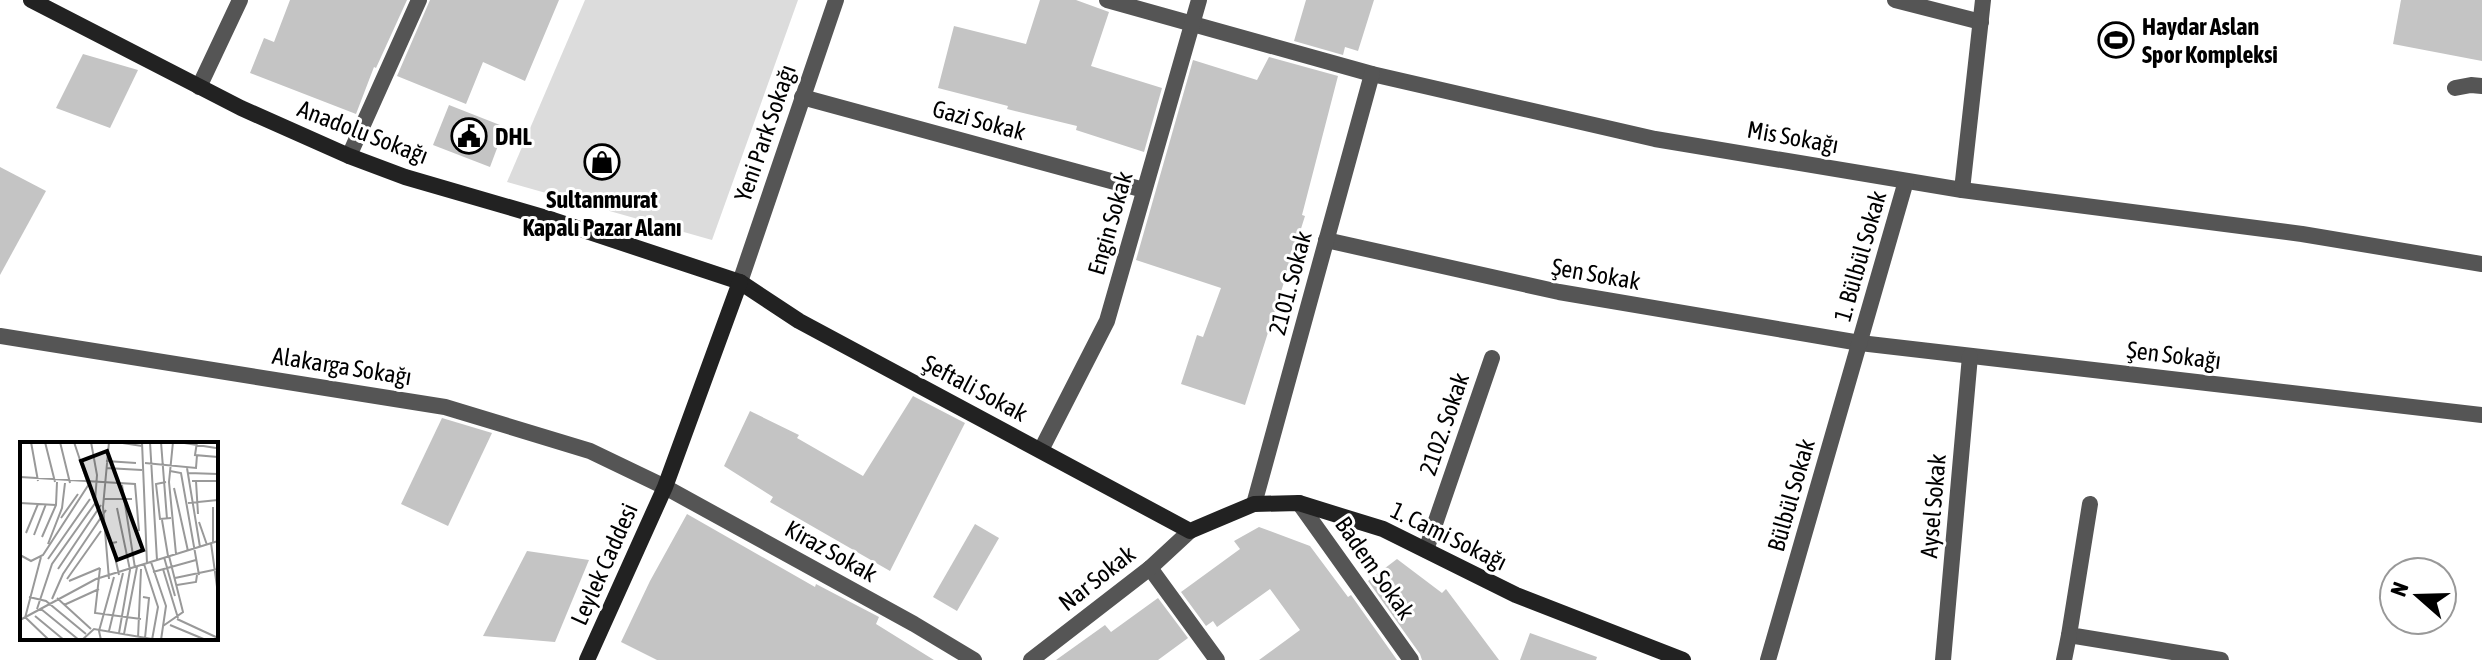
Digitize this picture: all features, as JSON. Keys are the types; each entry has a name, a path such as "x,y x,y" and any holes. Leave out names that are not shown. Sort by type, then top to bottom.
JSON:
{"street":[{"name":"Anadolu Sokağı","path":"31,0 241,108 349,156 405,177 553,220 740,282"},
{"path":"199,87 240,0"},
{"path":"349,156 419,0"},
{"name":"Yeni Park Sokağı","path":"740,282 836,0"},
{"name":"Mis Sokağı","path":"1107,0 1372,74 1655,139 1962,190 2302,234 2482,264"},
{"name":"Engin Sokak","path":"1041,450 1107,321 1199,0"},
{"path":"1895,0 1981,22"},
{"path":"1962,190 1983,0"},
{"name":"2101. Sokak","path":"1254,504 1372,74"},
{"path":"2455,88 2482,86"},
{"name":"Gazi Sokak","path":"802,97 1144,190"},
{"name":"1. Bülbül Sokak","path":"1860,343 1906,181"},
{"name":"Şen Sokak","path":"1326,240 1559,292 1860,343"},
{"name":"Şeftali Sokak","path":"740,282 799,321 1190,531"},
{"name":"Leylek Caddesi","path":"587,660 665,487 740,282"},
{"name":"Alakarga Sokağı","path":"0,336 445,407 590,451 665,487"},
{"name":"Şen Sokağı","path":"1860,343 2482,415"},
{"name":"Bülbül Sokak","path":"1768,660 1860,343"},
{"name":"Aysel Sokak","path":"1943,660 1970,356"},
{"name":"2102. Sokak","path":"1426,550 1492,358"},
{"name":"Kiraz Sokak","path":"665,487 974,660"},
{"name":"1. Cami Sokağı","path":"1190,531 1254,504 1299,503 1383,529 1516,595 1683,660"},
{"name":"Badem Sokak","path":"1299,503 1411,660"},
{"path":"2064,660 2090,504"},
{"name":"Nar Sokak","path":"1040,657 1150,568 1190,531"},
{"path":"1150,568 1217,660"},
{"path":"2069,635 2221,660"}],"shaded area":[{"path":"585,0 798,0 712,240 507,182"}],"building":[{"path":"290,0 407,0 374,67 356,114 250,73 264,38 274,42"},
{"path":"430,0 559,0 525,81 483,62 466,104 397,76"},
{"path":"1040,0 1076,0 1109,12 1091,66 1162,88 1144,152 1076,130 1077,126 938,88 954,26 1026,44"},
{"path":"1306,0 1374,0 1358,51 1345,47 1343,55 1294,41"},
{"path":"2401,0 2482,0 2482,61 2393,44"},
{"path":"83,54 138,70 110,128 56,108"},
{"path":"1269,57 1338,76 1302,215 1305,216 1245,405 1181,384 1197,335 1203,337 1221,288 1136,260 1193,60 1257,80"},
{"name":"DHL","path":"449,105 505,127 490,167 433,145"},
{"path":"0,167 46,191 0,275"},
{"path":"913,396 965,423 890,571 770,502 773,497 724,466 750,411 799,435 797,438 863,476"},
{"path":"442,418 492,433 448,526 401,504"},
{"path":"687,514 815,587 816,584 879,617 876,624 934,660 657,660 621,642"},
{"path":"975,524 999,538 957,611 933,597"},
{"path":"1259,527 1310,546 1348,597 1351,595 1397,660 1259,660 1300,630 1270,589 1217,627 1213,621 1206,626 1181,592 1240,549 1234,541"},
{"path":"527,551 589,560 555,642 483,636"},
{"path":"1397,559 1442,593 1446,589 1499,660 1422,660 1368,581"},
{"path":"1158,598 1188,638 1158,660 1056,660 1105,625 1111,632"},
{"path":"1530,633 1597,657 1596,660 1520,660"}],"place":[{"name":"Haydar Aslan Spor Kompleksi","path":"2116,40"},
{"name":"DHL","path":"469,136"},
{"name":"Sultanmurat Kapalı Pazar Alanı","path":"602,162"}]}
